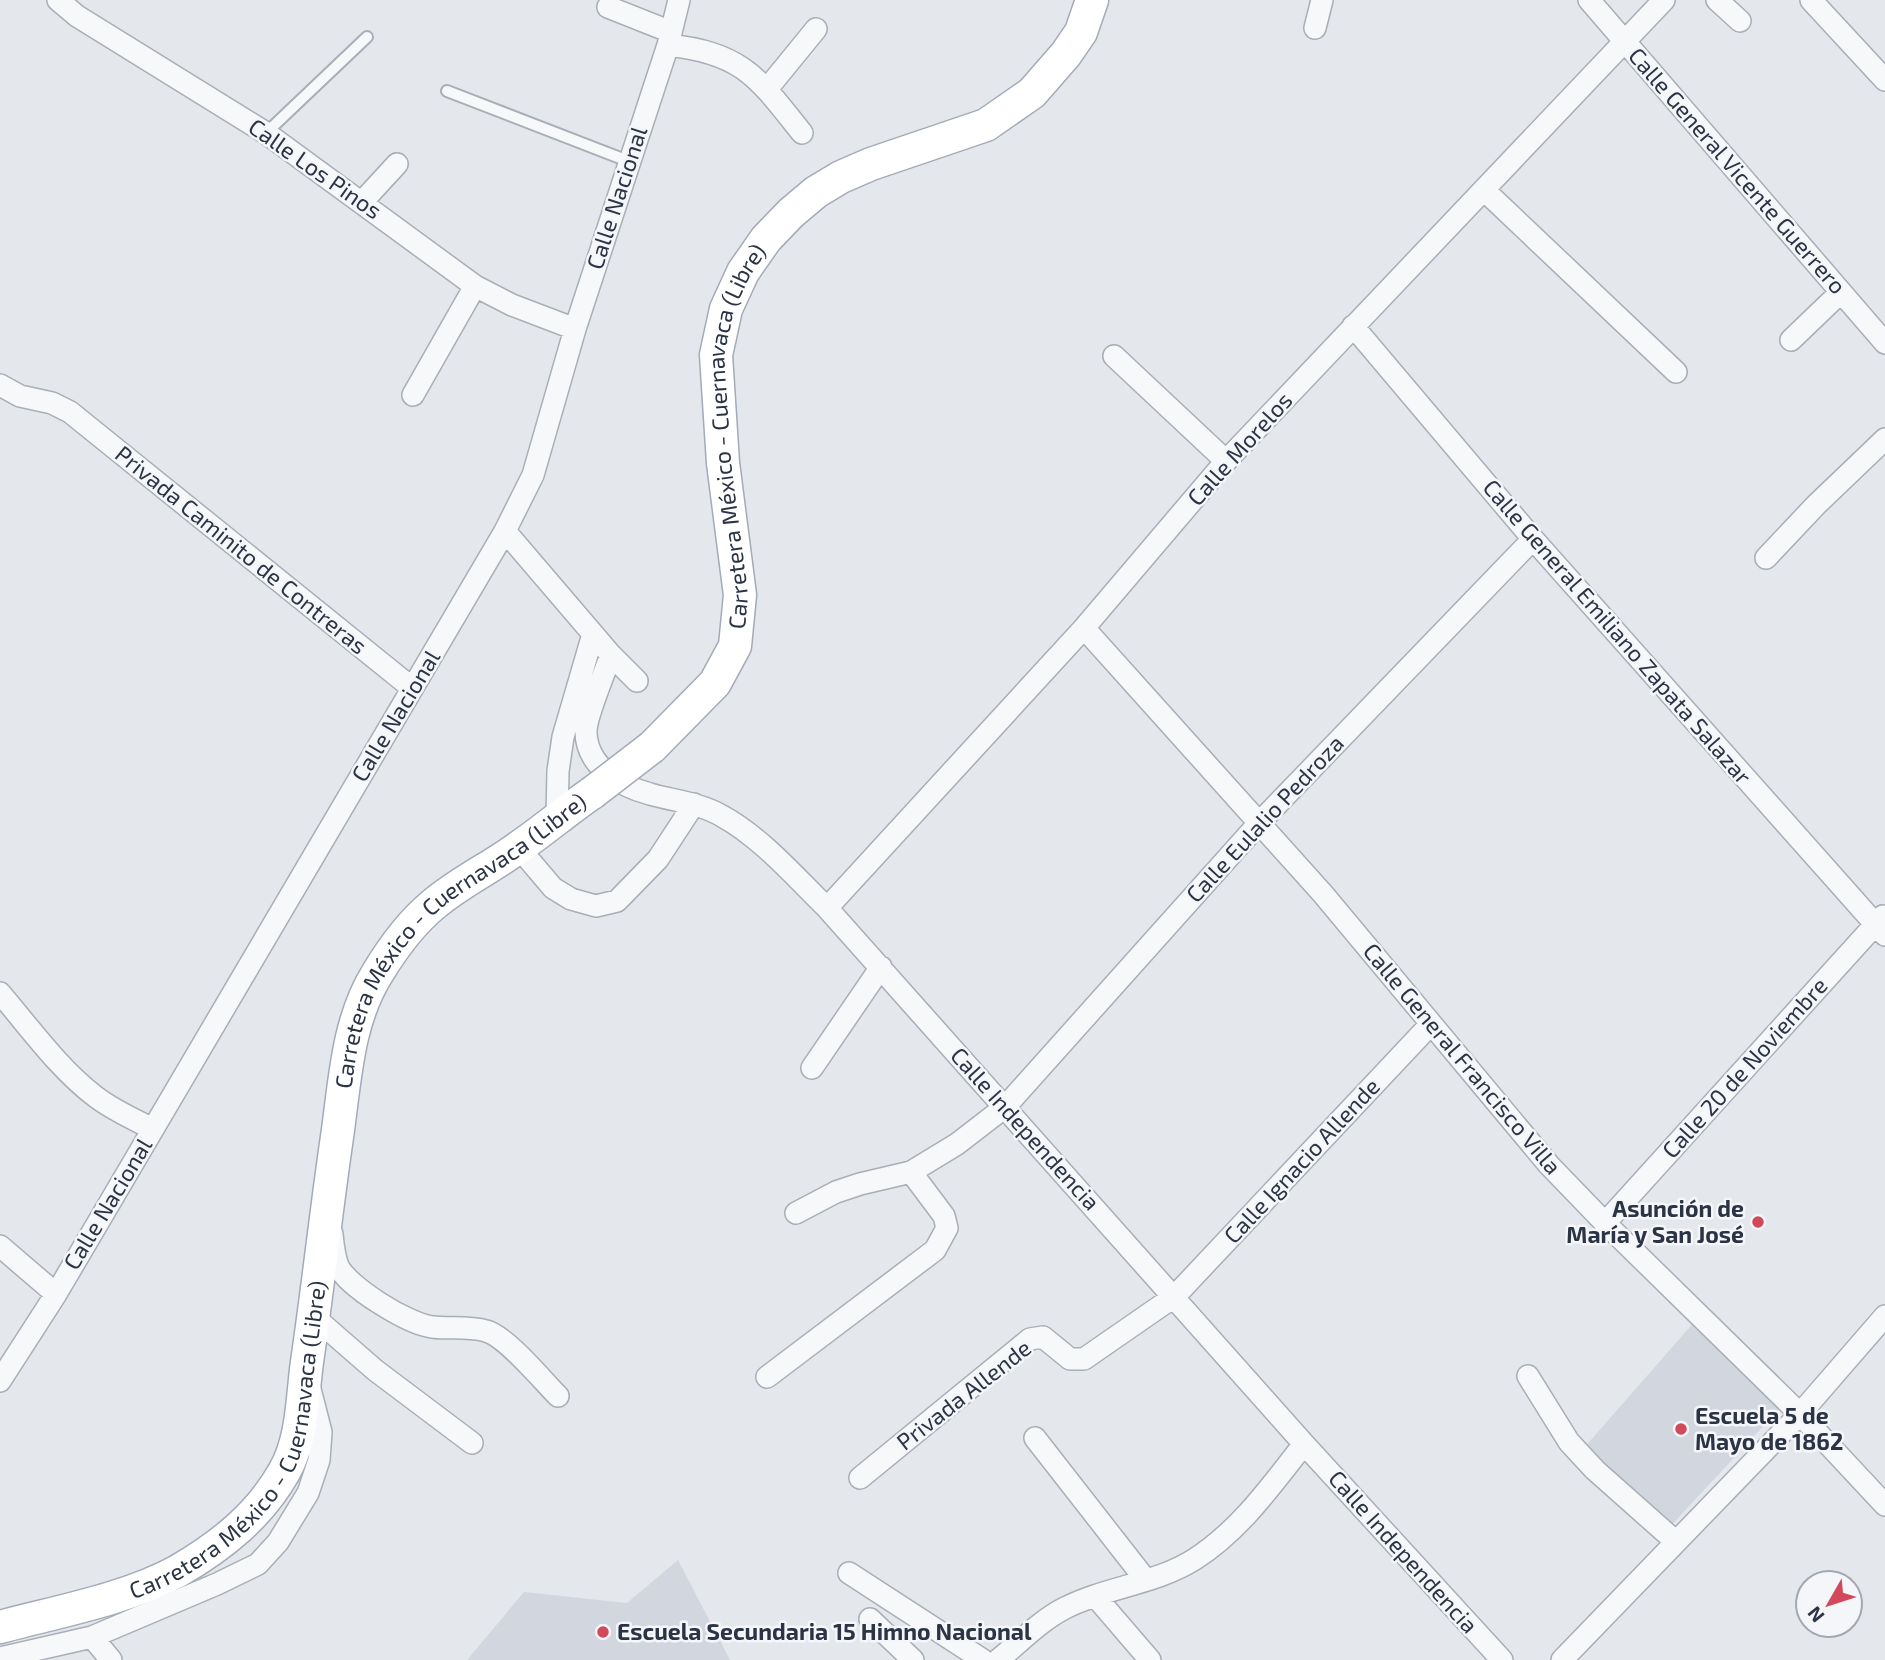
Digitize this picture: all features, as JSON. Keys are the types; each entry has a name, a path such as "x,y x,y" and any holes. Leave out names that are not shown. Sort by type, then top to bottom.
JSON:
{"main road":[{"name":"Carretera México - Cuernavaca (Libre)","path":"0,1627 88,1604 176,1572 232,1535 262,1505 286,1469 294,1447 305,1395 328,1197 349,1054 358,1012 376,975 402,938 434,904 519,848 652,747 715,683 735,646 740,595 723,463 716,355 726,309 743,272 766,239 816,192 871,164 986,125 1024,99 1066,54 1081,32 1092,0"}],"street":[{"name":"Calle Los Pinos","path":"58,0 78,16 266,133 475,286 512,305 575,329"},
{"name":"Calle Nacional","path":"0,1381 55,1294 505,531 533,475 575,329 679,0"},
{"path":"1315,28 1322,0"},
{"name":"Calle General Vicente Guerrero","path":"1590,0 1885,343"},
{"name":"Calle Morelos","path":"827,908 1084,628 1226,461 1664,0"},
{"path":"1717,0 1740,21"},
{"path":"1811,0 1885,80"},
{"path":"608,7 695,50 747,69 767,89 802,133"},
{"path":"767,89 816,29"},
{"path":"362,202 397,164"},
{"path":"1485,190 1675,372"},
{"path":"413,395 475,286"},
{"path":"1791,340 1841,292"},
{"name":"Calle General Emiliano Zapata Salazar","path":"1353,326 1533,539 1882,925"},
{"path":"1114,355 1226,461"},
{"name":"Privada Caminito de Contreras","path":"0,385 20,396 52,403 70,412 412,688"},
{"path":"1766,558 1816,505 1885,439"},
{"path":"505,531 637,681"},
{"name":"Calle Eulalio Pedroza","path":"796,1213 836,1192 911,1172 957,1144 1005,1107 1260,822 1533,539"},
{"name":"Calle General Francisco Villa","path":"1084,628 1323,894 1549,1164 1605,1223 1800,1414 1885,1505"},
{"path":"557,817 558,771 563,737 593,634"},
{"name":"Calle Independencia","path":"611,654 586,730 589,751 597,763 620,783 649,794 694,804 722,816 760,844 827,908 1304,1444 1502,1660"},
{"path":"519,848 553,888 571,899 596,906 617,901 658,859 694,804"},
{"name":"Calle 20 de Noviembre","path":"1605,1223 1882,925"},
{"path":"812,1068 881,967"},
{"path":"0,993 67,1071 94,1096 153,1129"},
{"name":"Calle Ignacio Allende","path":"1175,1296 1430,1025"},
{"path":"767,1377 935,1250 947,1228 944,1216 911,1172"},
{"path":"328,1197 334,1252 347,1279 411,1321 430,1327 487,1331 500,1338 558,1396"},
{"path":"0,1246 55,1294"},
{"name":"Privada Allende","path":"860,1478 1030,1339 1043,1337 1070,1359 1084,1359 1175,1296"},
{"path":"313,1316 375,1370 472,1443"},
{"path":"1562,1660 1800,1414 1885,1316"},
{"path":"0,1658 92,1637 258,1564 278,1542 308,1493 319,1460 321,1432 306,1374"},
{"path":"1528,1376 1569,1442 1675,1541"},
{"path":"1035,1438 1145,1579"},
{"path":"998,1660 1063,1609 1194,1560 1253,1509 1304,1444"},
{"path":"849,1573 983,1660"},
{"path":"1095,1596 1150,1660"},
{"path":"870,1619 913,1660"},
{"path":"92,1637 111,1660"}],"lane":[{"path":"266,133 368,37"},
{"path":"447,92 628,161"}],"shaded area":[{"name":"Escuela 5 de Mayo de 1862","path":"1696,1320 1779,1409 1667,1530 1583,1449"},
{"name":"Escuela Secundaria 15 Himno Nacional","path":"678,1560 730,1660 467,1660 524,1592 627,1603"}],"place":[{"name":"Asunción de María y San José","path":"1758,1222"},
{"name":"Escuela 5 de Mayo de 1862","path":"1681,1429"},
{"name":"Escuela Secundaria 15 Himno Nacional","path":"603,1632"}]}
